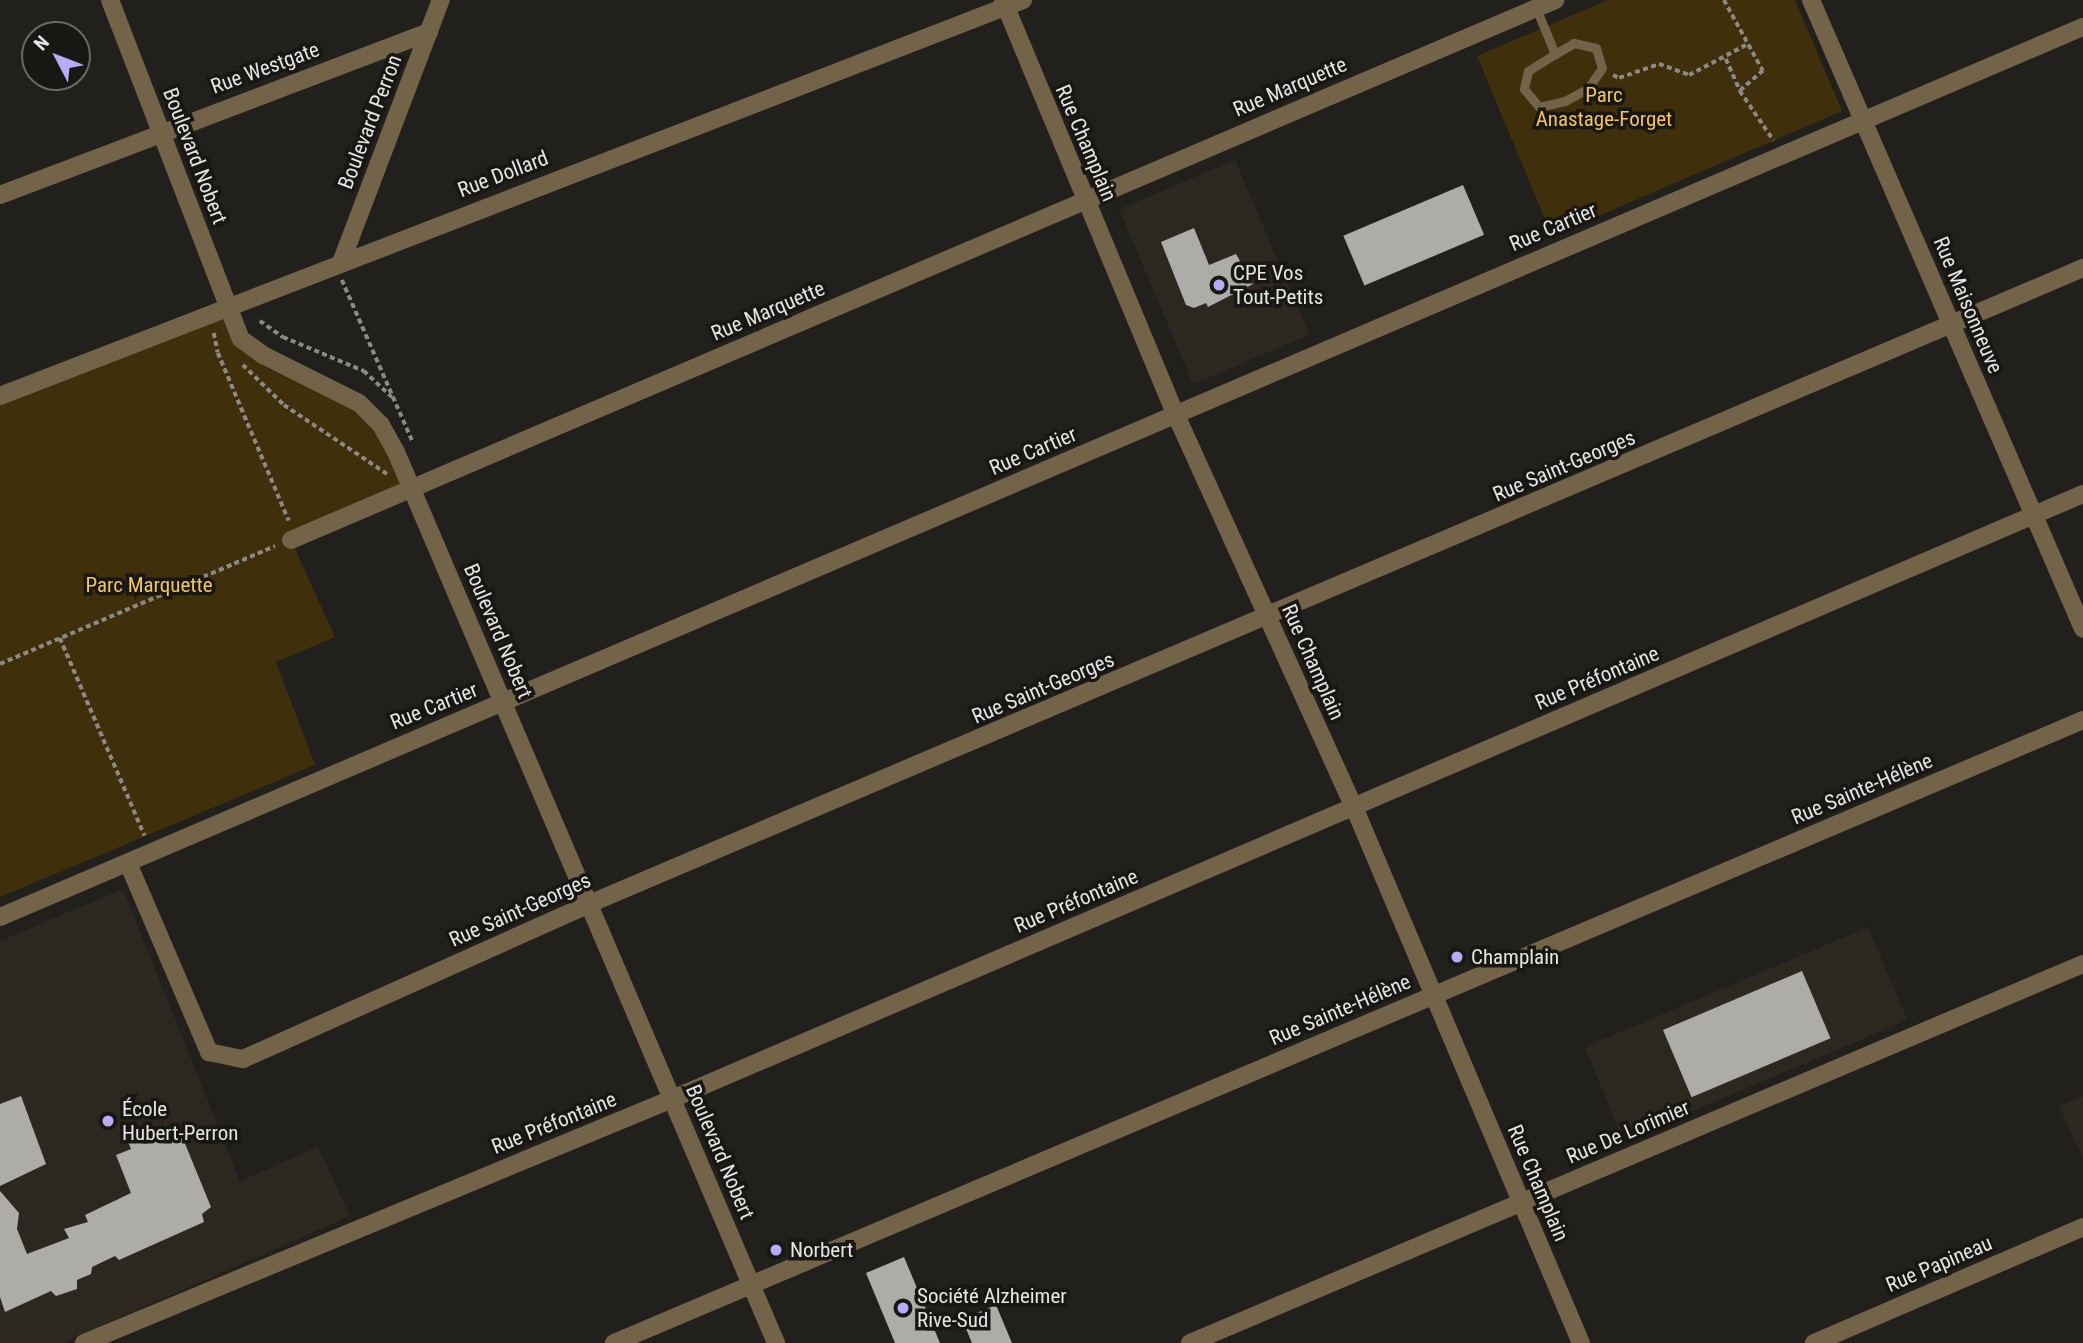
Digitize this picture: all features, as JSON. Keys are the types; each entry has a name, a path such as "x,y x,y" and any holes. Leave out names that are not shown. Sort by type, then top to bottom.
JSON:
{"street":[{"name":"Boulevard Nobert","path":"110,0 241,339 263,355 359,403 381,425 413,489 776,1343"},
{"name":"Boulevard Perron","path":"342,260 441,0"},
{"name":"Rue Dollard","path":"0,396 342,260 1004,4 1023,0"},
{"name":"Rue Marquette","path":"291,540 1555,0"},
{"name":"Rue Maisonneuve","path":"1811,0 2083,629"},
{"name":"Rue Champlain","path":"1004,4 1176,415 1354,807 1581,1343"},
{"name":"Rue Cartier","path":"0,917 2083,27"},
{"name":"Rue Westgate","path":"0,195 161,131 429,32"},
{"name":"Rue Saint-Georges","path":"128,863 209,1052 243,1059 589,904 1268,618 2083,268"},
{"name":"Rue Préfontaine","path":"84,1343 672,1099 2083,494"},
{"name":"Rue Sainte-Hélène","path":"614,1343 2083,720"},
{"name":"Rue De Lorimier","path":"1190,1343 2083,964"},
{"name":"Rue Papineau","path":"1814,1343 2083,1227"}],"lane":[{"path":"1536,8 1555,54"},
{"path":"1574,43 1596,48 1602,68 1588,88 1565,101 1539,107 1524,89 1528,71 1555,54 1574,43"}],"path":[{"path":"1724,0 1746,45 1763,71 1740,91"},
{"path":"1602,68 1619,78 1659,64 1689,75 1726,59 1746,45"},
{"path":"1726,59 1740,91 1783,154"},
{"path":"342,279 413,443"},
{"path":"260,321 283,337 364,371 394,399"},
{"path":"0,664 291,540 289,519 218,353 214,333"},
{"path":"60,638 152,852"}],"shaded area":[{"name":"CPE Vos Tout-Petits","path":"1235,160 1309,335 1193,384 1119,209"},
{"name":"École Hubert-Perron","path":"123,889 240,1181 318,1147 350,1216 63,1343 0,1343 0,941"},
{"path":"1868,927 1907,1020 1624,1140 1584,1047"},
{"path":"2083,1096 2083,1159 2059,1106"}],"green space":[{"name":"Parc Anastage-Forget","path":"1608,0 1795,0 1842,111 1552,236 1477,56"},
{"name":"Parc Marquette","path":"228,305 245,350 267,368 343,400 396,452 413,489 291,540 335,637 276,662 315,765 0,897 0,405"}],"building":[{"path":"1463,185 1484,235 1364,286 1343,236"},
{"path":"1194,228 1209,265 1236,254 1253,284 1208,307 1206,303 1194,308 1186,305 1161,242"},
{"path":"1802,971 1831,1038 1692,1097 1663,1030"},
{"path":"21,1096 46,1164 0,1186 0,1104"},
{"name":"École Hubert-Perron","path":"166,1125 170,1133 179,1129 211,1207 202,1214 204,1222 119,1260 115,1256 92,1267 91,1274 77,1280 77,1289 56,1296 51,1291 5,1312 0,1297 0,1191 19,1213 17,1229 27,1254 69,1238 64,1229 88,1222 85,1215 131,1193 116,1155 131,1149 128,1142"},
{"name":"Société Alzheimer Rive-Sud","path":"904,1257 940,1343 895,1343 866,1273"},
{"name":"Société Alzheimer Rive-Sud","path":"996,1305 1012,1343 972,1343 962,1319"}],"place":[{"name":"CPE Vos Tout-Petits","path":"1219,285"},
{"name":"Champlain","path":"1457,957"},
{"name":"École Hubert-Perron","path":"108,1121"},
{"name":"Norbert","path":"776,1250"},
{"name":"Société Alzheimer Rive-Sud","path":"903,1308"}]}
